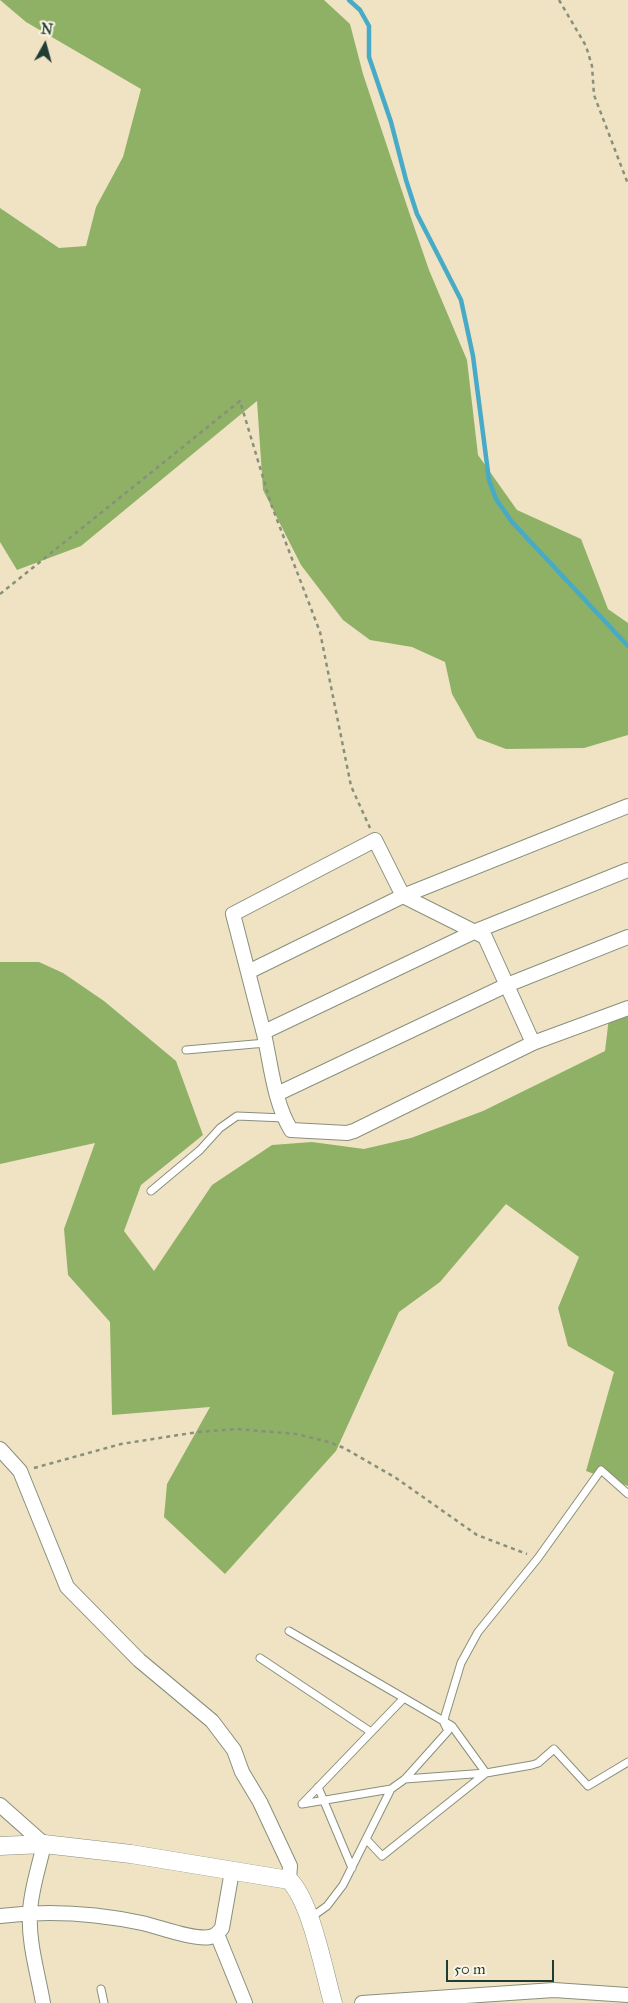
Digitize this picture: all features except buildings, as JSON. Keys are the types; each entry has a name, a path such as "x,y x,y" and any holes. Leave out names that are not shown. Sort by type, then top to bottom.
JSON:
{"street":[{"path":"248,972 403,896 628,806"},
{"path":"533,1043 485,937 403,896 375,840 233,914 265,1038 277,1094 284,1118 291,1130 347,1133 354,1131 533,1043 628,1008"},
{"path":"265,1038 476,931 628,870"},
{"path":"277,1094 507,985 628,937"},
{"path":"0,1449 20,1471 67,1587 139,1660 212,1721 234,1750 242,1772 260,1802 290,1866 289,1880"},
{"path":"0,1805 44,1844"},
{"path":"43,2003 30,1913 32,1890 39,1870 44,1844"},
{"path":"0,1846 44,1844 131,1854 289,1880 297,1888 309,1919 333,2003"},
{"path":"0,1916 72,1912 141,1923 184,1934 210,1937 218,1934 222,1928 232,1871"},
{"path":"218,1934 246,2003"},
{"path":"362,2003 554,1990 628,1995"}],"lane":[{"path":"186,1050 265,1038"},
{"path":"151,1191 200,1150 220,1128 237,1116 284,1118"},
{"path":"403,1699 302,1804 390,1788 405,1779 448,1731 444,1723 445,1716 461,1663 478,1632 538,1558 601,1470 628,1494"},
{"path":"289,1631 452,1726 486,1774"},
{"path":"260,1658 371,1732"},
{"path":"405,1779 486,1774 532,1765 538,1763 554,1749 588,1786 628,1762"},
{"path":"366,1839 382,1856 486,1774"},
{"path":"318,1787 352,1868"},
{"path":"309,1919 327,1906 352,1868 390,1788"},
{"path":"101,1989 104,2003"}],"path":[{"path":"559,0 586,46 592,66 594,95 628,184"},
{"path":"0,594 240,401 271,504 320,632 351,786 375,840"},
{"path":"20,1471 121,1444 198,1432 237,1429 296,1434 344,1448 396,1478 478,1535 538,1558"}],"green space":[{"path":"0,0 324,0 350,24 363,74 429,270 467,360 478,455 517,510 581,539 608,609 628,623 628,735 584,748 506,749 477,738 452,694 445,662 412,647 370,640 343,620 301,565 263,490 257,401 81,546 17,570 0,542 0,208 59,248 86,246 96,207 123,157 141,89 26,22"},
{"path":"0,962 39,962 63,973 104,1001 176,1061 203,1135 141,1185 124,1231 154,1271 212,1185 272,1145 312,1142 364,1149 411,1138 483,1111 605,1051 610,1009 628,1002 628,1486 586,1471 614,1372 568,1346 558,1308 579,1257 506,1204 440,1282 399,1312 336,1451 225,1574 164,1517 167,1484 210,1407 112,1415 110,1322 68,1275 64,1229 95,1143 0,1164"}],"waterway":[{"path":"349,0 360,10 369,26 369,57 391,122 417,214 461,300 473,356 489,480 496,499 512,522 628,646"}]}
